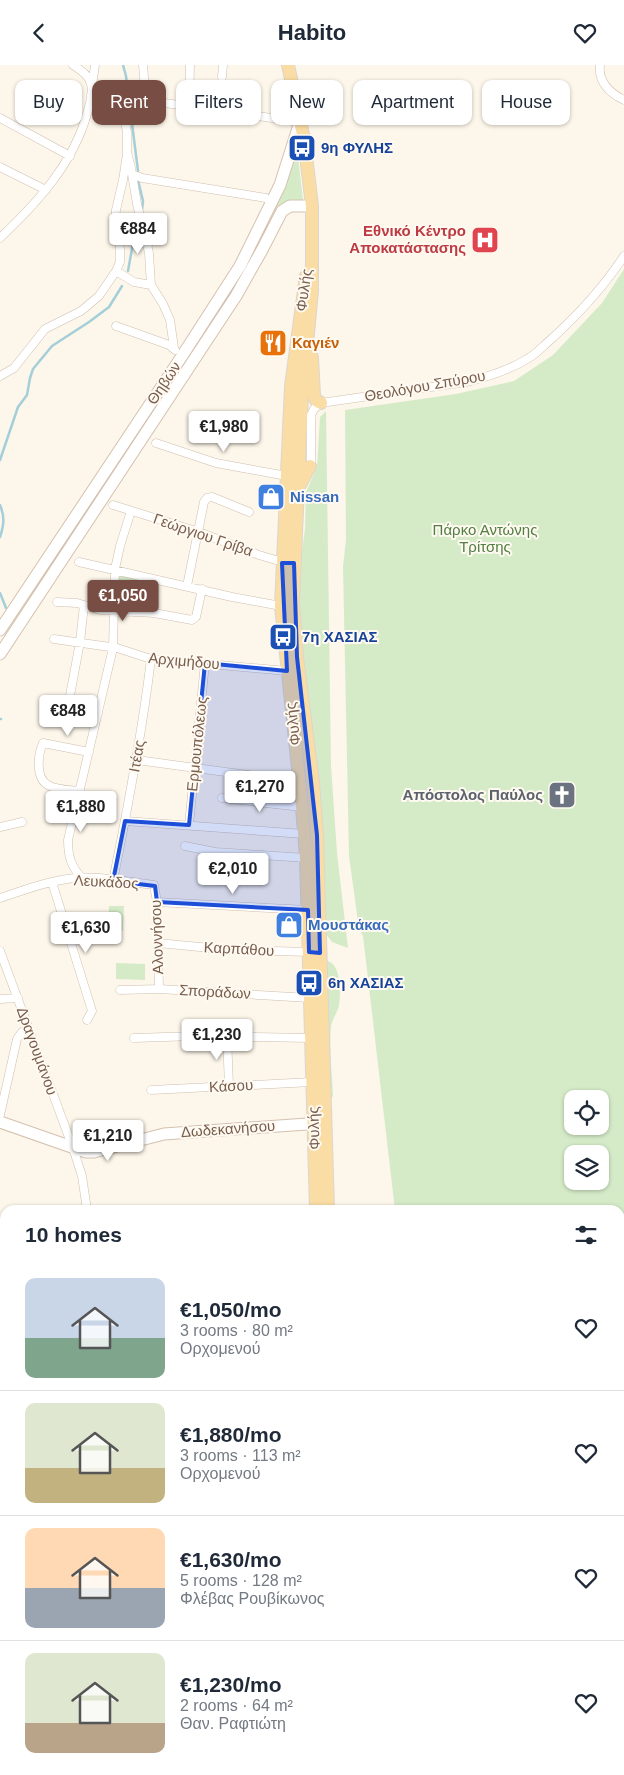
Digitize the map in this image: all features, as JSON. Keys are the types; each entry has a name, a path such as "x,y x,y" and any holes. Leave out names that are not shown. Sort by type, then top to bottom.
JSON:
{"main road":[{"name":"Φυλής","path":"288,65 291,80"},
{"name":"Θηβών","path":"0,630 178,352 240,266 280,185 299,125"},
{"name":"Φυλής","path":"300,125 312,206 312,291 288,563 297,657 313,782 316,835 314,953 320,1123 328,1205"},
{"name":"Θηβών","path":"0,654 236,296 282,211 290,206 312,206"},
{"name":"Φυλής","path":"312,239 293,367 295,468 298,489 281,606 302,807 308,910 314,953 310,998 310,1038 312,1082 320,1123 316,1205"},
{"path":"312,291 314,396 321,403"},
{"name":"Δωδεκανήσου","path":"0,1122 73,1148 94,1152 160,1134 320,1123"}],"street":[{"path":"73,65 84,73 91,84"},
{"path":"0,239 26,214 70,156 82,133 91,95 95,65"},
{"path":"144,65 145,80"},
{"path":"190,65 190,80"},
{"path":"222,77 223,65"},
{"path":"600,65 602,83 614,95 624,100"},
{"path":"0,117 70,156"},
{"path":"0,376 14,368 45,329 81,311 99,297 116,271 120,262 116,209 127,154 126,125"},
{"path":"127,154 148,245 151,263 151,285 164,304 178,352"},
{"path":"0,167 46,190"},
{"path":"132,174 142,178 266,198 272,202"},
{"path":"0,225 8,231"},
{"path":"118,232 148,245"},
{"name":"Θεολόγου Σπύρου","path":"321,403 466,382 515,366 530,358 573,318 615,270 624,256"},
{"path":"116,271 134,282 151,285"},
{"path":"116,327 178,352"},
{"path":"156,443 216,463 295,468 307,459 311,452 311,415 314,409 321,403"},
{"path":"295,468 311,452"},
{"path":"187,586 204,502 207,498 212,497 249,512"},
{"name":"Γεώργιου Γρίβα","path":"113,505 288,563"},
{"path":"79,878 74,870 68,849 70,832 113,648 115,569 130,511"},
{"path":"80,562 232,597 281,606"},
{"path":"57,602 84,605 100,610 154,613 195,619 202,589"},
{"path":"68,706 80,642 84,605"},
{"name":"Αρχιμήδου","path":"54,639 113,648 151,659 287,671"},
{"name":"Ιτέας","path":"112,881 146,708 151,659"},
{"name":"Ερμουπόλεως","path":"189,825 206,663"},
{"path":"46,701 98,713"},
{"path":"80,791 48,786 40,775 39,760 43,743 88,752"},
{"path":"136,760 299,782"},
{"path":"222,798 302,807"},
{"path":"125,821 304,834"},
{"path":"0,827 22,823"},
{"path":"185,846 215,852 306,858"},
{"name":"Λευκάδος","path":"0,898 56,881 79,878 154,885"},
{"path":"56,881 92,1011 87,1020"},
{"name":"Αλοννήσου","path":"154,885 157,902 159,989"},
{"path":"157,902 308,910"},
{"name":"Καρπάθου","path":"158,943 231,950 314,953"},
{"name":"Δραγουμάνου","path":"0,951 73,1148 82,1176 86,1205"},
{"name":"Σποράδων","path":"120,990 159,989 310,998"},
{"path":"0,999 18,998"},
{"path":"0,1115 17,1039 28,1028"},
{"path":"134,1038 227,1036 310,1038"},
{"path":"227,1036 229,1086"},
{"name":"Κάσου","path":"151,1090 312,1082"}],"highlighted area":[{"path":"282,563 294,563 297,657 317,835 320,953 309,952 308,910 157,902 155,886 113,881 125,821 189,825 205,663 287,671"}],"green space":[{"path":"294,156 298,156 303,200 277,212 275,211"},
{"name":"Πάρκο Αντώνης Τρίτσης","path":"624,269 624,1205 394,1205 363,936 359,929 349,856 343,566 346,540 345,410 456,394 514,381 553,355 602,303"},
{"path":"326,411 331,766 337,853 348,948 332,942 326,934 299,603 299,572 305,529 306,492 317,467 320,417"},
{"path":"117,574 156,581 152,609 117,606"},
{"path":"109,906 124,906 123,931 108,930"},
{"path":"327,961 335,967 339,979 340,993 338,1008 331,1027 330,1052 333,1096 330,1099"},
{"path":"116,963 145,964 145,980 116,979"}],"waterway":[{"path":"123,65 138,171"},
{"path":"130,233 133,220 142,210 143,201 138,180"},
{"path":"128,271 133,243"},
{"path":"0,460 18,407 27,395 33,369 52,346 109,307 122,286"},
{"path":"0,505 3,513 0,537"},
{"path":"0,593 6,608"}],"place":[{"name":"9η ΦΥΛΗΣ","path":"302,148"},
{"name":"Εθνικό Κέντρο Αποκατάστασης","path":"485,240"},
{"name":"Καγιέν","path":"273,343"},
{"name":"Nissan","path":"271,497"},
{"name":"7η ΧΑΣΙΑΣ","path":"283,637"},
{"name":"Απόστολος Παύλος","path":"562,795"},
{"name":"Μουστάκας","path":"289,925"},
{"name":"6η ΧΑΣΙΑΣ","path":"309,983"}]}
